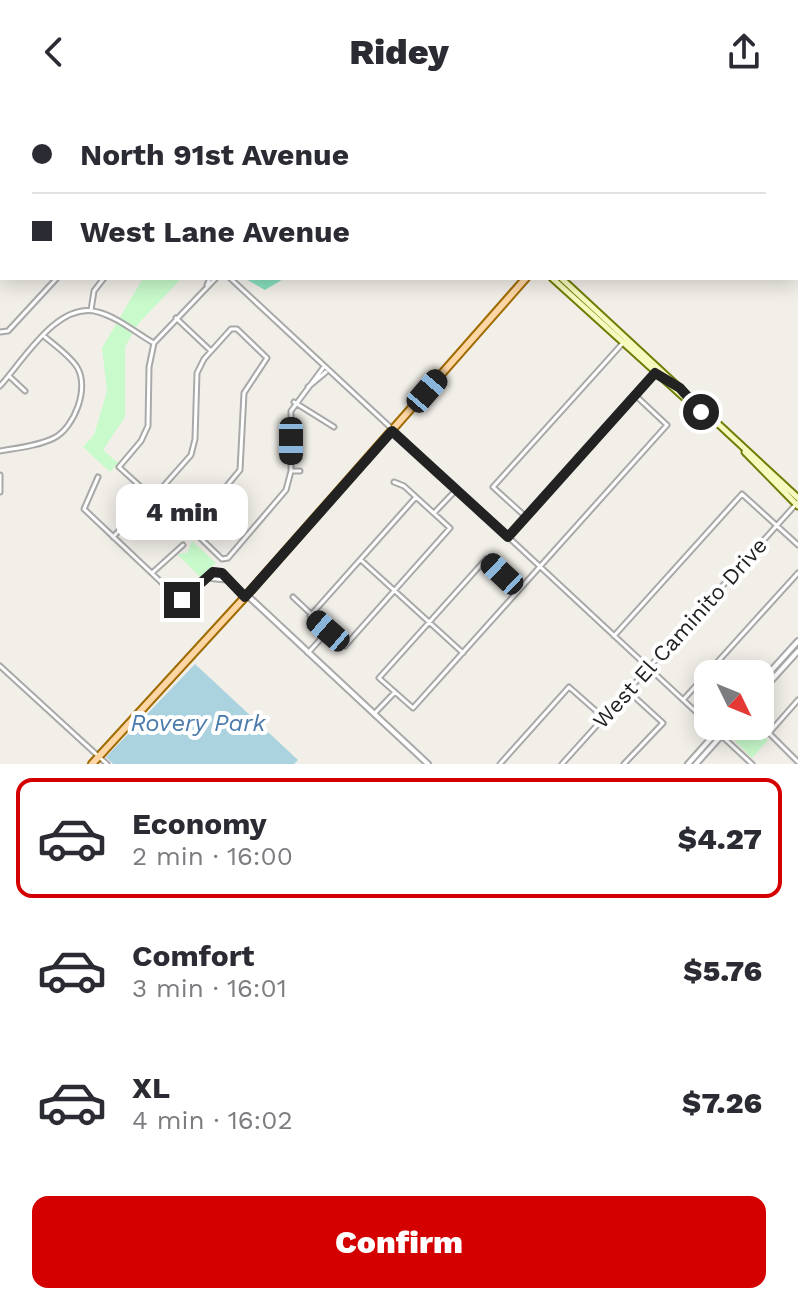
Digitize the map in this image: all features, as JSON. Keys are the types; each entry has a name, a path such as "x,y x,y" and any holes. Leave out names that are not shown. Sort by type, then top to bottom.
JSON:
{"main road":[{"path":"92,764 246,596 524,280"},
{"path":"554,280 680,388 701,412"},
{"path":"563,280 607,320 655,373 798,502"},
{"path":"578,302 607,320"},
{"path":"655,373 680,388"}],"street":[{"path":"2,333 55,280"},
{"path":"91,310 94,291 102,280"},
{"path":"207,285 209,280"},
{"path":"213,280 154,343 149,367 148,426 141,441 119,467 153,498 191,455 195,439 197,373 211,351 234,328 267,358 244,393 240,470 191,529 225,560 281,498 291,471 290,418 294,402 325,370"},
{"path":"232,280 325,370 694,711"},
{"path":"0,386 65,316 91,310 112,318 154,343"},
{"path":"176,318 211,351"},
{"path":"0,451 46,442 63,433 71,423 82,384 77,367 44,336"},
{"path":"526,517 493,487 625,341"},
{"path":"508,537 655,373"},
{"path":"9,376 25,391"},
{"path":"519,589 486,559 379,678 413,708 463,653 667,425 635,395"},
{"path":"294,402 334,427"},
{"path":"46,442 48,447"},
{"path":"291,471 300,471"},
{"path":"0,475 0,492"},
{"path":"98,477 84,509 182,600 217,572"},
{"path":"293,597 345,646 450,528 394,482"},
{"path":"1,486 9,487"},
{"path":"434,513 456,489"},
{"path":"614,636 742,494 798,545"},
{"path":"310,616 416,497"},
{"name":"West El Caminito Drive","path":"562,764 798,502"},
{"path":"113,537 137,512"},
{"path":"152,573 183,545"},
{"path":"361,560 463,653"},
{"path":"216,578 217,572"},
{"path":"217,572 428,764"},
{"path":"683,700 798,573"},
{"path":"206,578 226,580"},
{"path":"308,653 328,631"},
{"path":"774,668 798,641"},
{"path":"774,678 798,651"},
{"path":"0,666 107,764"},
{"path":"500,764 569,687 603,718"},
{"path":"624,764 663,723 628,691"},
{"path":"374,714 395,692"},
{"path":"798,700 769,733 798,762"},
{"path":"688,764 713,740"},
{"path":"696,764 714,740"},
{"path":"726,740 752,764"}],"green space":[{"path":"142,280 180,280 138,324 125,347 125,417 103,450 118,463 110,472 83,447 94,435 107,391 102,348"},
{"path":"248,280 282,280 265,290"},
{"path":"192,541 216,563 201,578 177,554 187,553"},
{"path":"734,740 768,740 752,758"}],"water":[{"name":"Rovery Park","path":"195,664 298,760 294,764 113,764 106,757"}],"route":[{"path":"182,600 213,572 222,573 245,597 392,431 508,537 655,373 680,388 699,406 701,412"}]}
